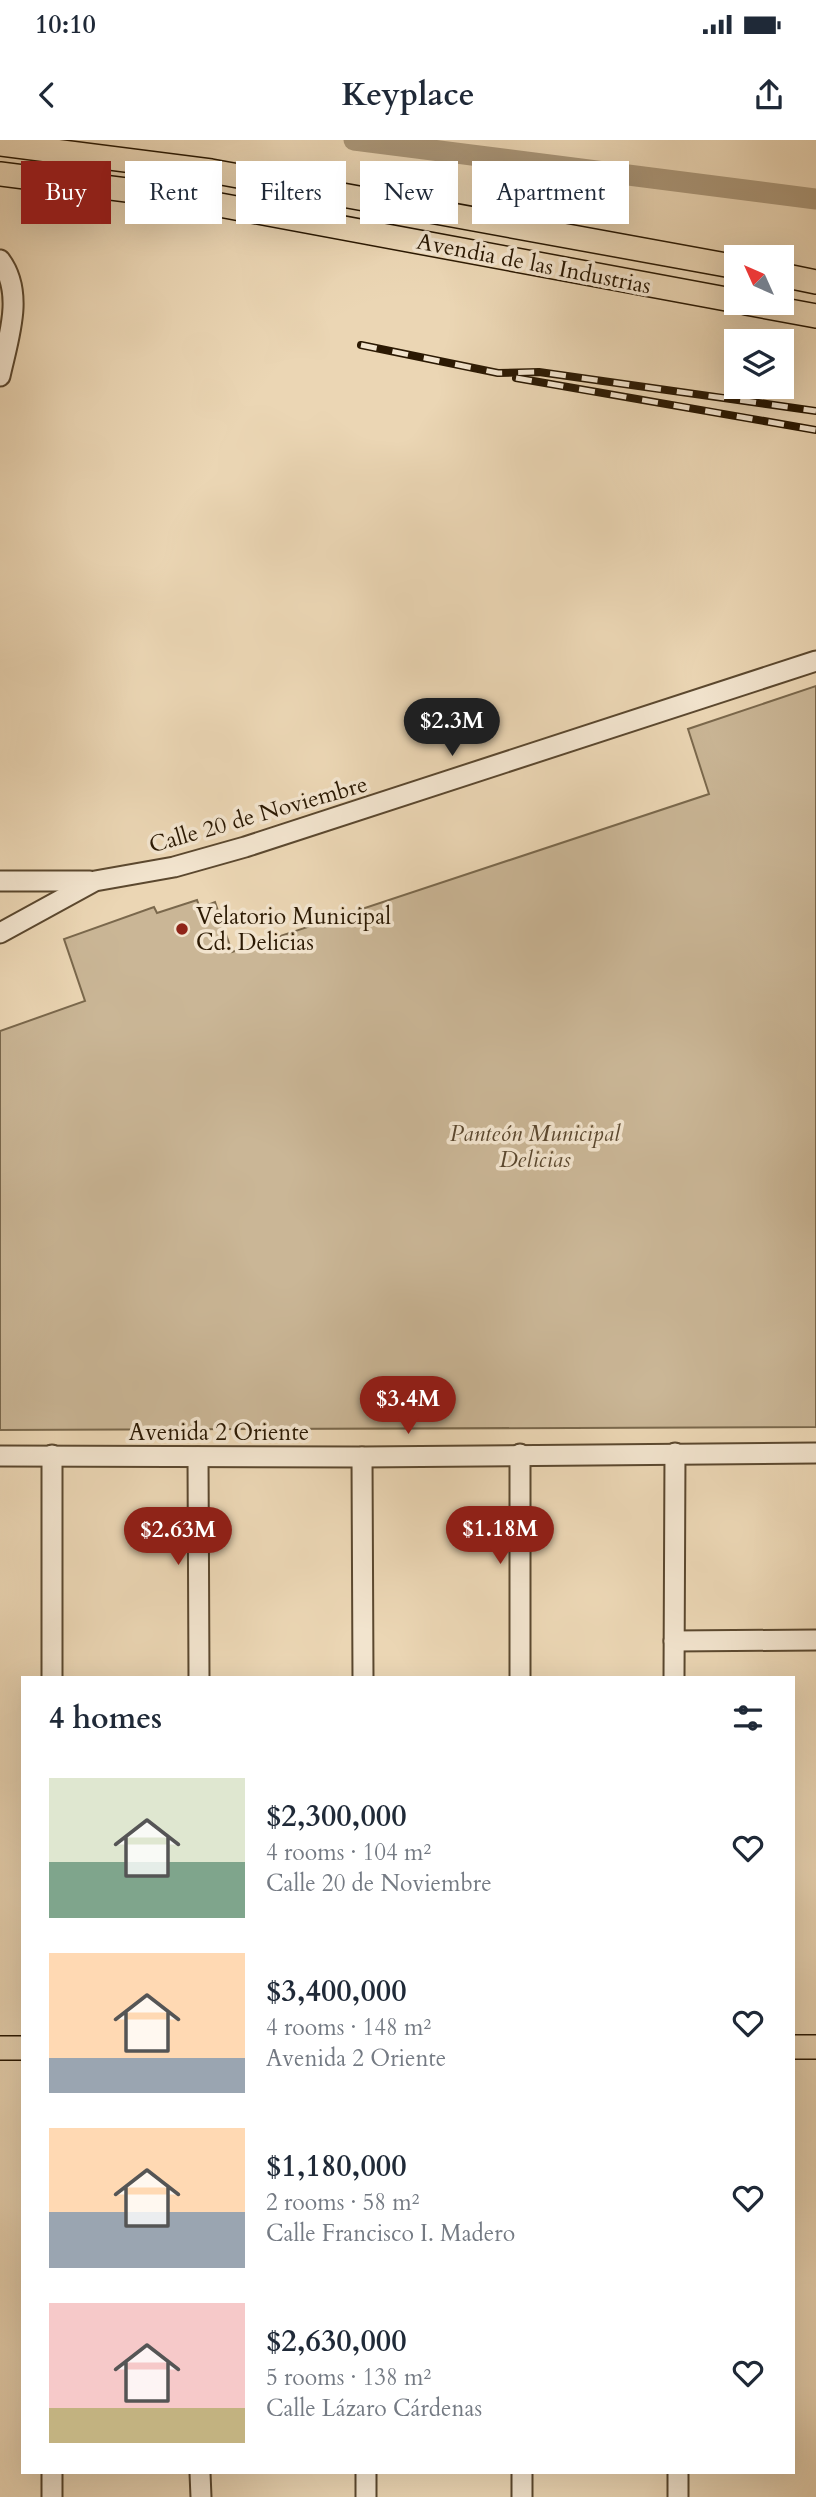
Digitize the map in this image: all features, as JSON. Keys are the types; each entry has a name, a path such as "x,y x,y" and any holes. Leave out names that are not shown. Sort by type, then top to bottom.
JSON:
{"main road":[{"name":"Avendia de las Industrias","path":"0,144 212,171 724,265"},
{"name":"Avendia de las Industrias","path":"0,174 166,195 724,299"},
{"path":"794,277 816,282"},
{"path":"794,312 816,316"},
{"path":"795,2047 816,2047"},
{"path":"0,2048 21,2048"}],"street":[{"path":"0,260 14,284 10,327 0,376"},
{"name":"Calle 20 de Noviembre","path":"0,933 95,881 174,867 245,847 816,661"},
{"path":"0,881 95,881"},
{"path":"674,1676 675,1453"},
{"name":"Avenida 2 Oriente","path":"0,1456 362,1457 816,1453"},
{"path":"520,1454 520,1676"},
{"path":"52,1455 52,1676"},
{"path":"198,1457 199,1676"},
{"path":"362,1457 363,1676"},
{"path":"674,1641 816,1640"},
{"path":"52,2474 52,2497"},
{"path":"200,2474 201,2497"},
{"path":"366,2474 366,2497"},
{"path":"522,2474 523,2497"},
{"path":"678,2474 678,2497"}],"green space":[{"name":"Panteón Municipal Delicias","path":"816,686 816,1427 0,1430 0,1031 85,1001 64,939 154,907 157,913 197,900 200,908 215,902 232,952 709,794 688,729"}],"waterway":[{"path":"354,140 816,199"}],"railway":[{"path":"361,345 498,373 539,372 816,411"},
{"path":"516,378 816,430"}],"place":[{"name":"Velatorio Municipal Cd. Delicias","path":"182,929"}]}
